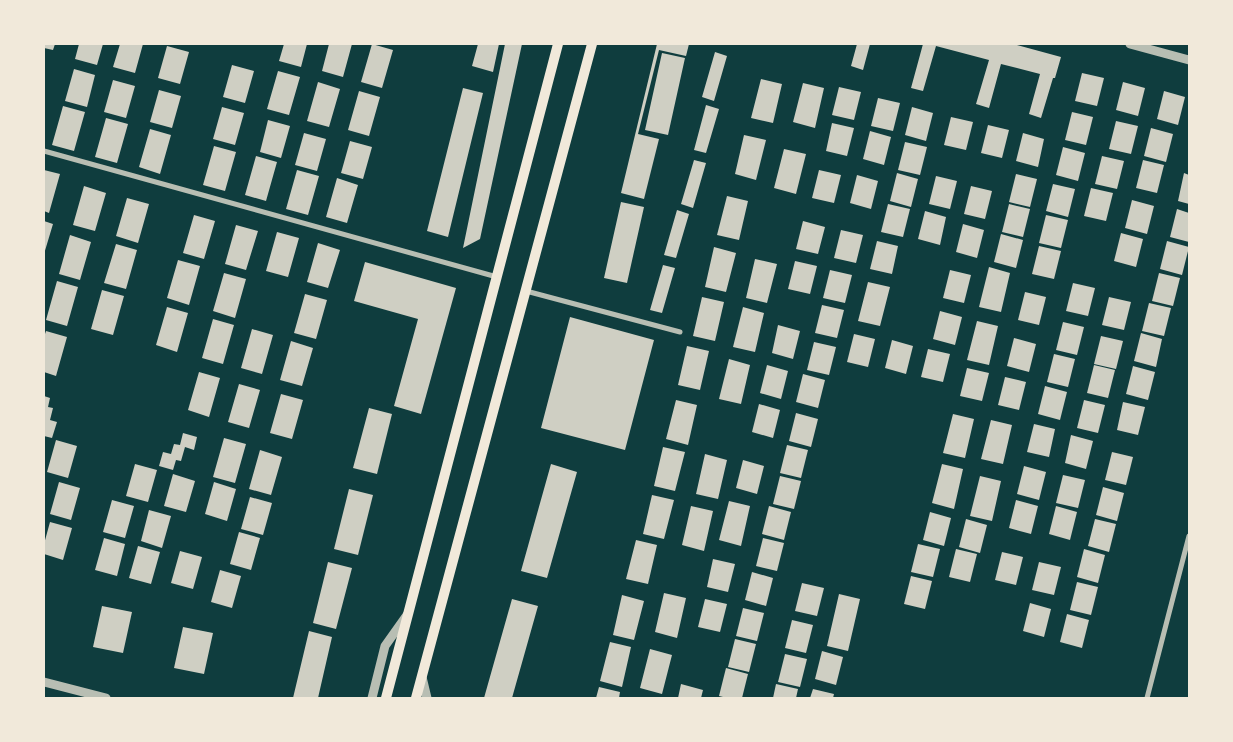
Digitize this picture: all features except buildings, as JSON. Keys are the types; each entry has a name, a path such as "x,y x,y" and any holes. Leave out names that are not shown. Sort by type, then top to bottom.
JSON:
{"main road":[{"path":"386,698 558,44"},
{"path":"416,698 592,44"}],"street":[{"path":"1130,44 1189,60"},
{"path":"44,151 497,277"},
{"path":"525,291 680,332"},
{"path":"1147,698 1189,536"},
{"path":"372,698 385,646 409,612"},
{"path":"422,677 427,698"},
{"path":"44,682 106,698"}]}
